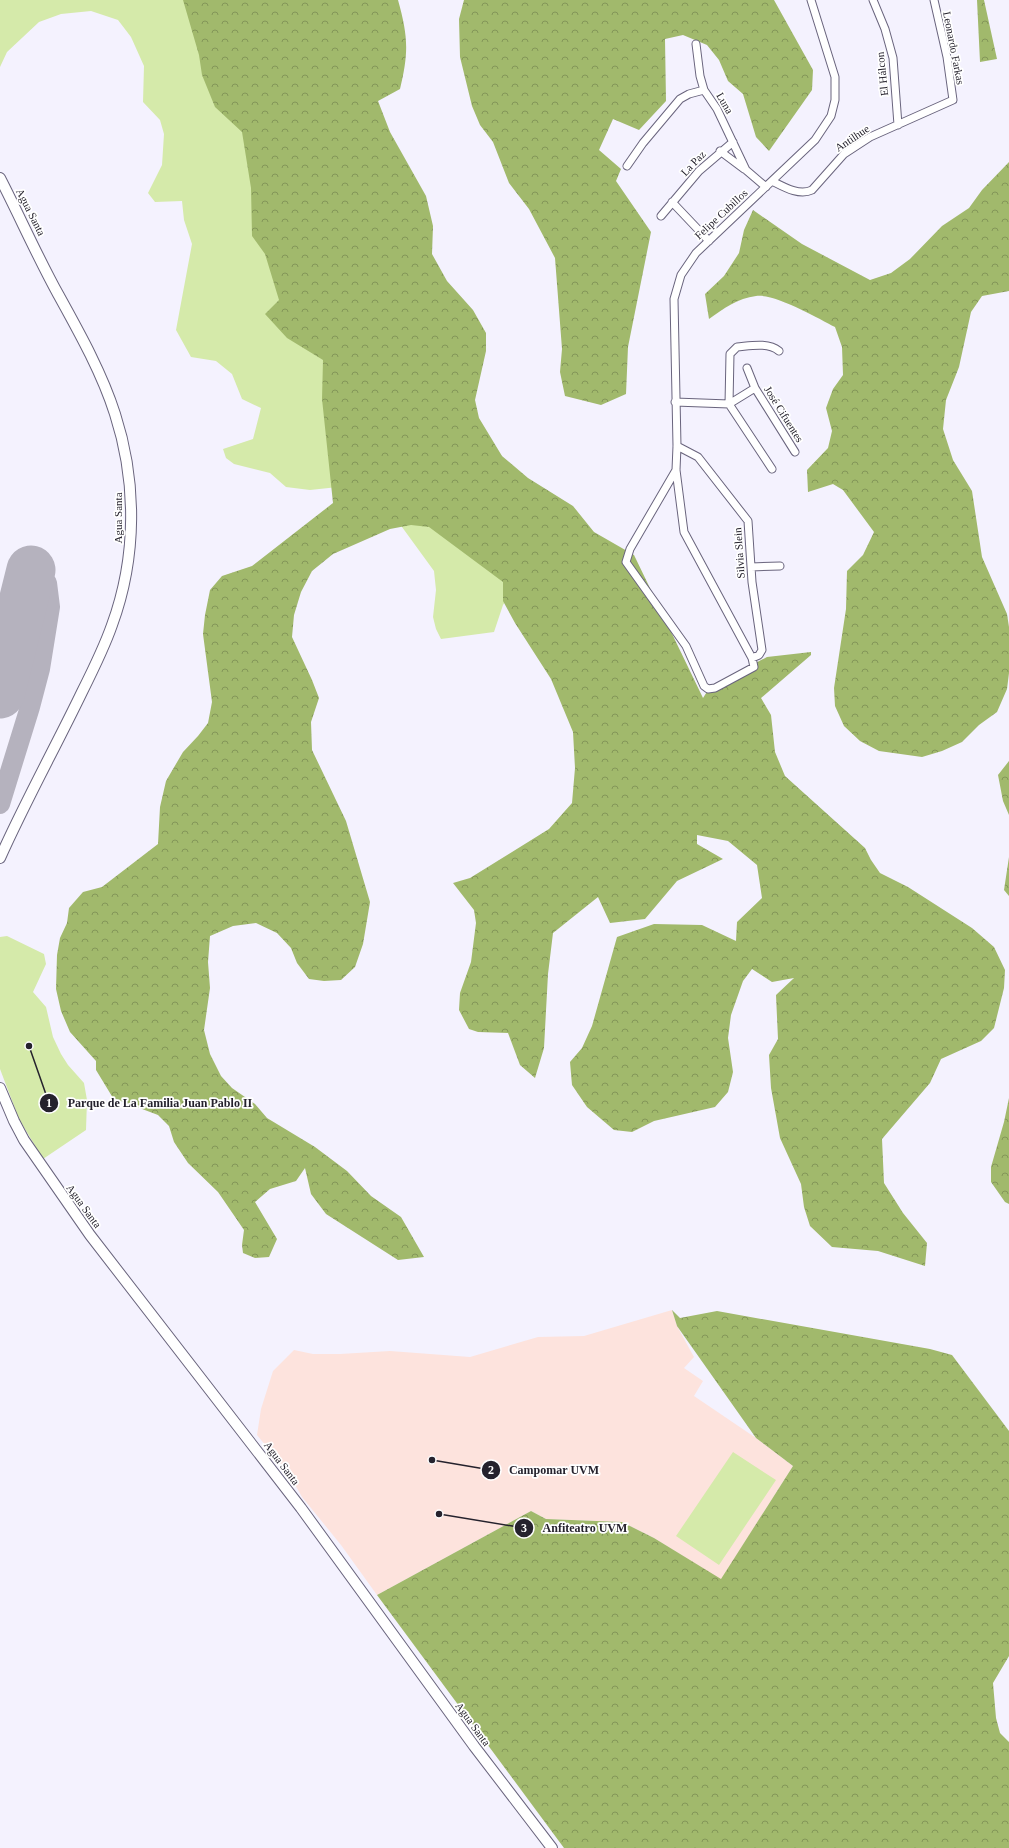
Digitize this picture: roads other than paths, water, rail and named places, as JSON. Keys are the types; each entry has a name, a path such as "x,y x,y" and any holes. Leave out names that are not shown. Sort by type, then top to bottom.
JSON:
{"main road":[{"name":"Agua Santa","path":"0,178 108,394 119,428 125,454 130,487 131,520 129,553 123,589 106,641 0,858"},
{"name":"Agua Santa","path":"0,1088 24,1140 90,1235 301,1508 474,1746 552,1848"}],"street":[{"name":"Felipe Cubillos","path":"752,658 684,532 676,470 677,446 673,308 681,275 690,259 766,187 821,132 831,116 835,100 836,84 834,69 811,0"},
{"name":"El Hálcon","path":"875,0 893,58 898,125"},
{"name":"Leonardo Farkas","path":"934,0 953,100"},
{"name":"Luna","path":"696,44 700,76 704,90 716,109 746,170"},
{"path":"627,166 643,143 680,100 689,94 704,90"},
{"name":"Antilhue","path":"772,181 786,188 809,192 844,154 870,137 953,100"},
{"name":"La Paz","path":"661,216 699,171 733,142"},
{"name":"Luna","path":"720,152 746,170 766,187"},
{"path":"672,202 710,241"},
{"path":"772,469 729,404 730,354 737,347 756,345 773,347 779,351"},
{"name":"José Cifuentes","path":"746,368 755,388 795,452"},
{"name":"José Cifuentes","path":"729,404 755,388"},
{"path":"675,402 729,404"},
{"name":"Silvia Slein","path":"677,446 698,457 748,522 751,567 762,650 759,655 752,658"},
{"path":"676,470 630,549 626,562 686,646 704,686 708,689 715,688 754,667 752,658"},
{"path":"751,567 780,566"}],"place":[{"name":"Parque de La Familia Juan Pablo II","path":"29,1046"},
{"name":"Campomar UVM","path":"432,1460"},
{"name":"Anfiteatro UVM","path":"439,1514"}]}
